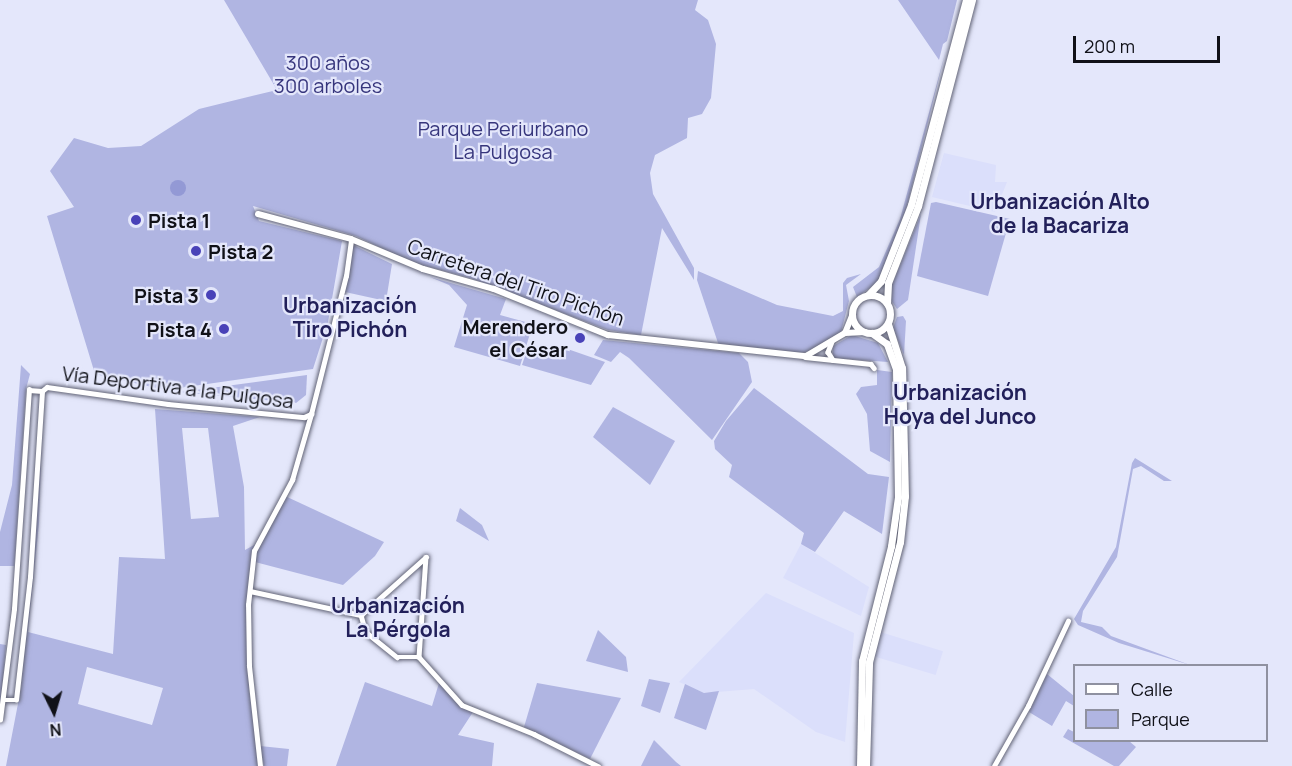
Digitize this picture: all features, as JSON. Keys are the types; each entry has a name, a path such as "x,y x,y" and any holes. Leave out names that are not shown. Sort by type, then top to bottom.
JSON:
{"main road":[{"path":"860,766 862,662 894,533 898,497 896,369 887,344 857,327 852,316 856,303 868,295 881,281 911,205 966,0"},
{"path":"866,766 869,662 900,542 905,496 902,368 888,324 888,283 918,206 972,0"},
{"path":"868,295 887,303"},
{"path":"868,333 888,324"}],"street":[{"name":"Carretera del Tiro Pichón","path":"258,214 351,239 423,270 494,289 608,334 872,364 874,368"},
{"name":"Vía Deportiva a la Pulgosa","path":"0,720 4,700 29,390 42,391 47,387 168,404 304,417 311,414 346,276 351,239"},
{"path":"831,360 822,356 832,342 845,333 852,316"},
{"path":"845,333 868,333"},
{"path":"803,357 825,351"},
{"name":"Vía Deportiva a la Pulgosa","path":"4,700 16,699 30,577 42,391"},
{"path":"260,766 249,666 250,591 254,551 292,480 311,414"},
{"path":"361,615 426,557 419,657 462,705 534,734 598,766"},
{"path":"250,591 361,615"},
{"path":"361,615 366,632 397,657 419,657"},
{"path":"994,766 1028,706 1068,621"}],"shaded area":[{"path":"944,153 996,165 995,182 1007,182 995,212 932,197"},
{"path":"178,180 184,182 186,188 184,194 178,196 172,194 170,188 172,182"},
{"path":"801,544 869,587 861,616 783,578"},
{"path":"766,593 854,633 845,742 816,732 754,689 704,693 679,682"},
{"path":"877,631 943,651 936,675 870,655"}],"green space":[{"name":"Parque Periurbano La Pulgosa","path":"224,0 698,0 695,10 708,20 716,44 711,98 702,114 688,118 687,138 655,155 650,173 653,194 694,268 694,280 662,228 641,335 608,330 470,278 411,262 356,236 253,206 259,221 342,241 328,322 313,369 165,390 95,374 47,216 74,207 50,171 74,138 108,148 141,146 199,109 277,90"},
{"path":"898,0 957,0 947,41 943,44 939,60"},
{"path":"946,50 905,214 877,283 857,297 853,287 879,267 900,219"},
{"path":"936,202 1010,219 988,296 917,276 931,203"},
{"path":"921,214 908,300 897,309 891,300 892,285"},
{"path":"353,245 392,264 386,301 345,292"},
{"path":"698,271 777,305 833,316 843,311 843,283 847,278 861,274 846,285 849,301 841,332 810,351 799,353 719,346 697,280"},
{"path":"430,277 506,299 500,315 533,324 520,366 454,347 467,305 449,285"},
{"path":"903,316 906,321 904,355 893,328 897,317"},
{"path":"852,335 878,343 888,362 833,358 833,346"},
{"path":"603,340 739,353 748,362 752,382 712,440 629,358 620,352 611,362 594,355"},
{"path":"529,344 550,350 556,345 605,362 591,385 522,365"},
{"path":"21,365 30,374 26,389 15,558 14,566 0,566 0,532 12,485"},
{"path":"877,370 892,372 890,462 870,451 867,414 856,394 861,387 877,385"},
{"path":"307,375 306,395 296,403 181,392"},
{"path":"754,388 868,474 889,477 882,534 844,511 815,552 801,544 804,533 729,477 732,465 715,449 714,441 726,421"},
{"path":"613,407 675,441 650,485 593,437"},
{"path":"155,409 260,417 233,426 244,487 245,550 256,544 249,591 249,689 259,766 6,766 21,688 42,432 39,523 28,632 113,654 119,557 165,559","holes":["182,428 208,428 219,517 191,519","87,667 163,688 152,725 78,704"]},
{"path":"1135,458 1172,481 1164,481 1141,466 1133,469 1117,557 1083,611 1081,622 1102,627 1111,636 1187,664 1119,643 1078,625 1074,619 1116,547 1132,463"},
{"path":"285,496 384,542 375,556 343,585 255,562 256,551"},
{"path":"460,508 482,525 489,541 456,521"},
{"path":"598,630 626,657 628,672 586,661"},
{"path":"0,644 6,645 0,713"},
{"path":"1047,674 1073,695 1073,705 1066,701 1052,726 1029,712"},
{"path":"649,679 670,683 660,713 641,706"},
{"path":"365,682 432,706 439,683 461,706 473,712 458,735 494,743 492,766 336,766"},
{"path":"537,683 621,698 590,759 524,727"},
{"path":"685,684 704,693 719,691 706,730 674,718"},
{"path":"1068,729 1073,732 1073,742 1130,742 1136,747 1119,766 1114,766 1063,737"},
{"path":"654,740 676,762 681,766 641,766"},
{"path":"260,746 289,749 287,766 264,766"}],"place":[{"name":"Pista 1","path":"136,220"},
{"name":"Pista 2","path":"196,251"},
{"name":"Pista 3","path":"211,295"},
{"name":"Pista 4","path":"224,329"},
{"name":"Merendero el César","path":"580,338"}],"district":[{"name":"Urbanización Alto de la Bacariza","path":"1060,213"},
{"name":"Urbanización Tiro Pichón","path":"350,317"},
{"name":"Urbanización Hoya del Junco","path":"960,404"},
{"name":"Urbanización La Pérgola","path":"398,617"}],"park label":[{"name":"300 años 300 arboles","path":"328,74"}]}
